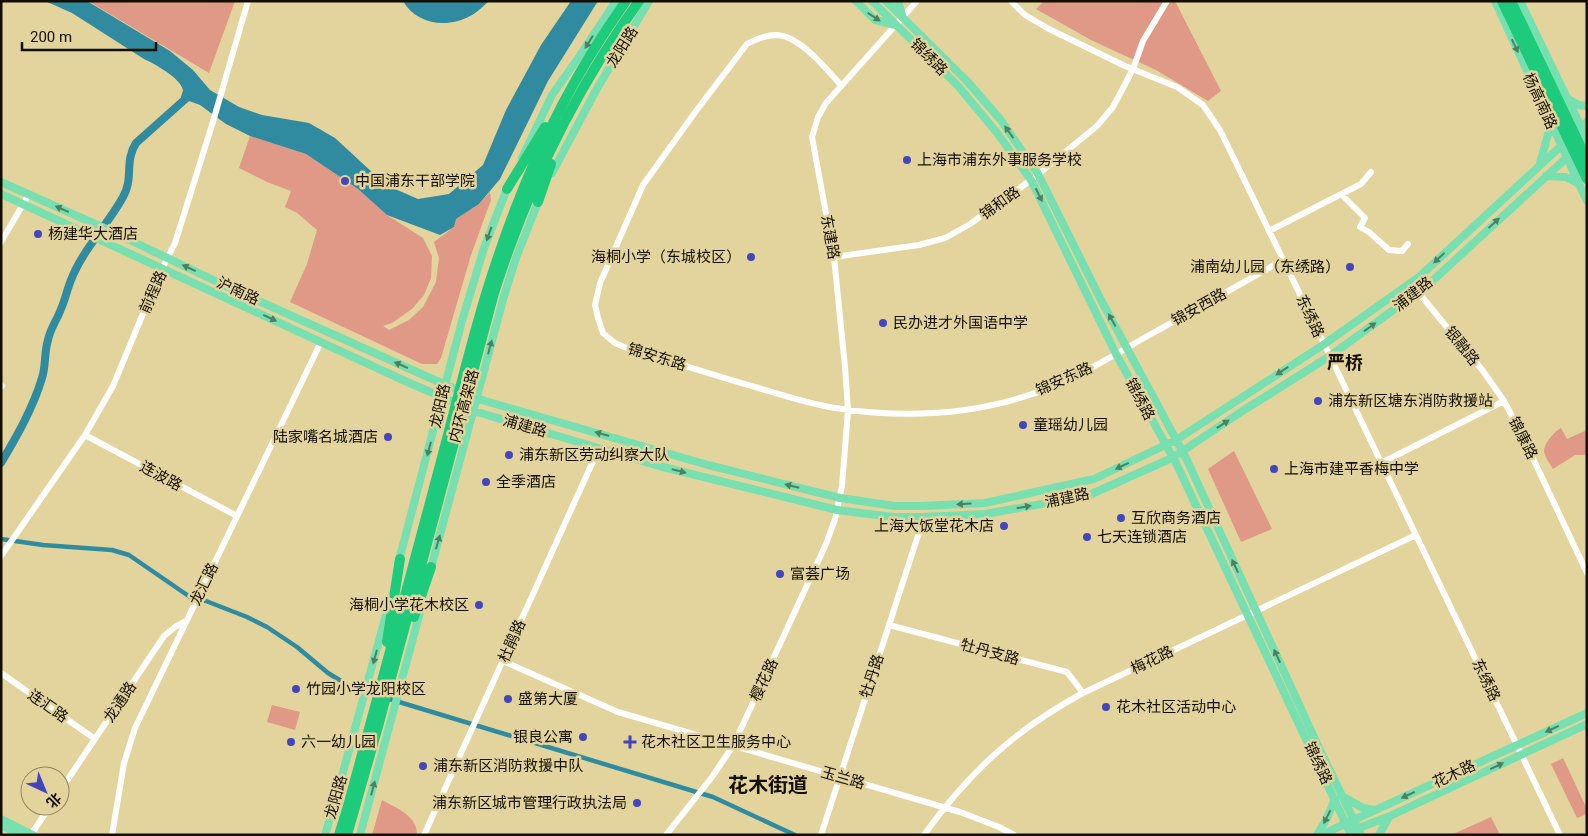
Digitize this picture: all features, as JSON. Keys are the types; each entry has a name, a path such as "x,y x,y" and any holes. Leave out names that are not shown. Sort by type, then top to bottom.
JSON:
{"highway":[{"name":"内环高架路","path":"339,835 379,706 422,549 487,291 542,146 579,76 626,1"},
{"name":"内环高架路","path":"517,216 570,111 639,1"},
{"name":"杨高南路","path":"1502,1 1525,38 1587,160"},
{"name":"杨高南路","path":"1511,1 1583,182"},
{"path":"538,202 548,172 566,130 629,15"},
{"path":"507,189 579,76"},
{"path":"384,687 386,644 400,559"},
{"path":"384,687 431,567"},
{"name":"内环高架路","path":"347,835 379,722 379,706"}],"main road":[{"name":"龙阳路","path":"400,559 445,384 480,263 507,189 552,95 580,57 616,1"},
{"name":"龙阳路","path":"431,567 510,278 538,202 582,114 649,1"},
{"path":"856,1 875,20 896,24"},
{"name":"锦绣路","path":"872,1 969,98 1031,180 1116,354 1172,458 1247,614 1339,797"},
{"name":"锦绣路","path":"886,1 966,80 996,114 1038,174 1101,300 1182,450 1350,821 1360,831"},
{"path":"898,1 902,17"},
{"name":"杨高南路","path":"1495,1 1561,145 1583,182 1587,201"},
{"name":"杨高南路","path":"1520,1 1566,98 1584,125 1587,139"},
{"path":"1566,98 1579,105 1587,106"},
{"path":"1539,166 1551,124"},
{"name":"浦建路","path":"477,398 708,465 840,498 895,506 985,503 1094,479 1176,440 1323,345 1419,277 1584,125"},
{"name":"浦建路","path":"474,411 659,466 837,510 894,517 985,514 1087,496 1172,458 1330,356 1429,284 1587,139"},
{"path":"1546,176 1566,177 1583,182"},
{"name":"沪南路","path":"1,182 477,398"},
{"name":"沪南路","path":"1,194 442,398 474,411"},
{"name":"龙阳路","path":"360,835 379,706 384,687"},
{"name":"龙阳路","path":"325,835 379,706"},
{"name":"花木路","path":"1321,835 1587,713"},
{"name":"花木路","path":"1349,834 1360,831 1587,724"},
{"path":"1317,835 1339,797 1363,808 1374,810"},
{"path":"1379,835 1390,816"},
{"path":"1,819 32,834"},
{"name":"锦绣路","path":"1349,834 1350,821"},
{"path":"1,825 21,835"}],"street":[{"name":"前程路","path":"3,554 86,435 113,386 174,243 223,90 248,1"},
{"name":"东建路","path":"837,510 840,498 848,410 834,257 812,137 818,117 826,103 916,1"},
{"name":"东绣路","path":"1011,1 1025,15 1049,30 1133,69 1178,87 1203,105 1220,130 1560,835"},
{"name":"锦和路","path":"834,257 919,245 946,238 970,224 1031,180 1097,126 1113,107 1133,69 1144,40 1167,1"},
{"name":"锦安东路","path":"841,85 796,41 778,35 757,39 747,44 643,185 600,283 595,305 604,332 615,343 789,397 833,408 881,414 919,415 991,405 1050,387 1116,354"},
{"path":"1269,231 1342,195 1361,184 1371,172"},
{"path":"1,242 25,204 29,194"},
{"path":"1342,195 1365,218 1360,227 1369,232 1389,250 1402,251 1408,244"},
{"name":"锦安西路","path":"1116,354 1283,260"},
{"name":"银融路","path":"1418,292 1483,371 1504,402"},
{"name":"龙汇路","path":"112,835 124,763 131,737 321,342"},
{"name":"锦康路","path":"1381,463 1504,402 1522,435 1587,572"},
{"name":"连波路","path":"86,435 237,516"},
{"name":"杜鹃路","path":"426,834 599,448"},
{"name":"樱花路","path":"666,835 720,767 733,746 829,536 837,510"},
{"name":"牡丹路","path":"821,835 924,517"},
{"name":"梅花路","path":"924,835 944,807 972,775 1001,747 1040,718 1082,693 1255,610 1416,536"},
{"name":"龙通路","path":"70,776 164,636 186,621"},
{"name":"牡丹支路","path":"889,625 1066,672 1082,693"},
{"name":"玉兰路","path":"503,661 613,710 944,807 977,818 1014,835"},
{"name":"连汇路","path":"1,673 95,739"},
{"path":"32,834 44,816"}],"shaded area":[{"path":"88,1 235,1 209,73"},
{"path":"1044,1 1175,1 1221,91 1208,101 1156,70 1091,40 1036,9"},
{"path":"250,136 306,154 358,189 387,215 423,238 432,256 431,278 424,295 412,309 392,323 383,326 389,330 409,320 423,307 436,282 439,258 434,242 454,227 456,219 479,204 490,192 491,200 471,255 441,358 437,364 422,364 290,302 307,264 317,230 297,213 285,207 291,191 239,168"},
{"path":"1561,428 1567,439 1587,430 1587,455 1575,455 1553,469 1544,450 1551,437"},
{"path":"1234,451 1272,529 1241,542 1208,469"},
{"path":"272,705 300,712 295,730 267,722"},
{"path":"1563,758 1587,809 1587,814 1577,818 1551,764"},
{"path":"382,800 405,813 410,818 414,823 417,835 372,835"},
{"path":"1491,817 1500,835 1451,835"}],"water":[{"path":"45,1 87,1 170,51 193,70 210,90 239,107 262,115 309,123 335,138 386,185 418,199 449,194 483,165 506,110 541,45 571,1 598,1 548,81 500,179 479,204 456,219 454,227 440,235 387,215 358,189 306,154 250,136 226,124 200,105 181,98 183,90 181,85 166,72 72,13"},
{"path":"403,1 489,1 470,16 461,20 442,23 433,22 416,15"}],"waterway":[{"path":"1,463 34,400 43,373 49,336 76,269 117,208 126,190 132,150 136,143 191,94"},
{"path":"1,539 43,545 112,550 129,555 190,597 206,601 267,627 297,647 328,673 346,684 378,696"},
{"path":"386,698 713,797 795,835"}],"place":[{"name":"上海市浦东外事服务学校","path":"907,160"},
{"name":"中国浦东干部学院","path":"345,181"},
{"name":"杨建华大酒店","path":"38,234"},
{"name":"海桐小学（东城校区）","path":"751,257"},
{"name":"浦南幼儿园（东绣路）","path":"1350,267"},
{"name":"民办进才外国语中学","path":"883,323"},
{"name":"浦东新区塘东消防救援站","path":"1318,401"},
{"name":"童瑶幼儿园","path":"1023,425"},
{"name":"陆家嘴名城酒店","path":"388,437"},
{"name":"浦东新区劳动纠察大队","path":"509,455"},
{"name":"上海市建平香梅中学","path":"1274,469"},
{"name":"全季酒店","path":"486,482"},
{"name":"互欣商务酒店","path":"1121,518"},
{"name":"上海大饭堂花木店","path":"1004,526"},
{"name":"七天连锁酒店","path":"1087,537"},
{"name":"富荟广场","path":"780,574"},
{"name":"海桐小学花木校区","path":"479,605"},
{"name":"竹园小学龙阳校区","path":"296,689"},
{"name":"盛第大厦","path":"508,699"},
{"name":"花木社区活动中心","path":"1106,707"},
{"name":"银良公寓","path":"583,737"},
{"name":"六一幼儿园","path":"291,742"},
{"name":"花木社区卫生服务中心","path":"630,742"},
{"name":"浦东新区消防救援中队","path":"423,766"},
{"name":"浦东新区城市管理行政执法局","path":"637,803"}],"district":[{"name":"严桥","path":"1345,363"},
{"name":"花木街道","path":"768,785"}]}
